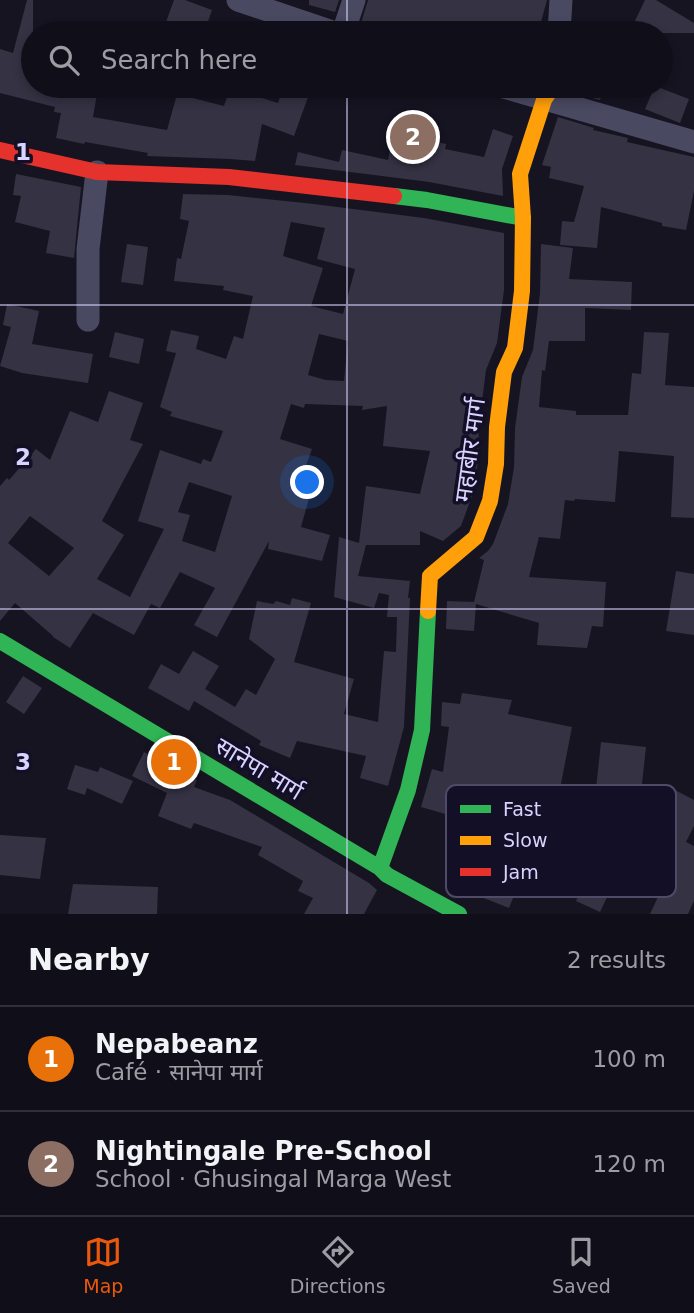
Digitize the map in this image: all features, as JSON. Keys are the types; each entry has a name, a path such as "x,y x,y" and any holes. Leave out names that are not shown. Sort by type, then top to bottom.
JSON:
{"street":[{"path":"238,0 300,21"},
{"path":"347,21 354,0"},
{"path":"560,21 561,0"},
{"name":"महाबीर मार्ग","path":"380,868 408,790 422,730 430,576 476,537 490,501 504,372 515,348 522,291 523,218 520,174 547,98"},
{"path":"564,98 694,142"},
{"path":"0,150 97,172 229,177 316,186 428,200 523,218"},
{"path":"89,320 88,249 97,172"},
{"name":"सानेपा मार्ग","path":"0,641 458,914"}],"building":[{"path":"27,0 33,0 33,21 21,21"},
{"path":"174,0 185,0 212,10 208,21 166,21"},
{"path":"309,0 339,0 335,12 309,5"},
{"path":"368,0 547,0 541,21 362,21"},
{"path":"645,0 656,0 694,23 694,33 673,33 673,21 635,21"},
{"path":"21,23 21,98 96,98 93,117 167,130 176,98 193,98 224,106 227,98 262,98 278,103 280,98 308,98 294,136 262,124 255,161 147,156 148,153 56,138 61,113 54,112 55,107 0,93 0,49 13,53"},
{"path":"673,93 689,99 680,123 645,109 650,98 673,98"},
{"path":"558,117 594,128 593,130 628,138 627,142 694,157 694,191 686,230 662,226 662,223 601,207 597,248 560,245 562,221 574,222 584,186 549,178 551,167 542,165"},
{"path":"493,129 513,136 502,169 503,196 429,182 295,165 298,152 339,162 342,150 388,160 393,134 446,144 445,149 484,157"},
{"path":"16,174 81,187 74,258 46,253 50,231 15,222 21,196 13,195"},
{"path":"183,194 228,195 424,218 504,233 504,290 497,343 486,370 479,425 478,462 472,496 461,526 443,541 420,531 420,545 366,545 358,576 410,581 404,727 388,786 360,778 366,756 297,741 290,758 259,745 261,741 194,701 189,711 148,688 161,664 179,674 193,651 219,666 205,689 235,707 246,689 256,695 275,659 249,639 257,601 273,604 276,601 290,605 292,598 311,603 294,662 354,679 344,714 378,722 384,651 396,652 397,617 387,617 389,595 379,593 374,608 334,597 339,537 359,543 366,486 420,494 430,451 383,446 387,406 362,410 363,406 305,404 304,408 291,404 280,439 312,449 303,474 315,477 301,527 330,535 322,561 268,549 269,541 217,637 194,625 215,588 180,572 160,608 151,604 134,635 93,613 70,648 53,637 15,603 0,621 0,486 7,478 9,480 36,449 50,460 70,411 98,422 109,391 143,403 130,440 143,444 102,521 124,535 97,579 130,597 164,529 138,521 160,450 201,464 203,459 211,462 223,431 170,416 172,412 160,407 176,353 166,351 171,330 199,336 196,349 226,359 234,336 243,339 253,296 223,290 224,286 174,281 177,258 181,259 189,221 180,219","holes":["291,222 325,228 317,259 355,269 343,314 311,306 323,268 283,256","319,334 348,341 344,381 308,375","189,482 232,496 215,552 182,541 190,515 178,512","30,516 74,548 49,576 8,543"]},
{"path":"127,244 148,247 143,285 121,282"},
{"path":"541,244 573,248 569,279 632,282 631,310 585,308 585,341 549,341 545,371 542,370 539,407 576,411 576,415 628,415 632,373 641,374 644,332 669,333 665,385 694,387 694,518 671,517 674,456 619,451 615,502 565,500 560,539 539,537 529,577 606,582 603,627 592,626 587,648 537,645 539,623 476,604 474,631 446,629 447,601 474,602 484,560 479,558 493,544 508,504 522,377 533,350 540,293"},
{"path":"7,304 39,311 32,344 93,354 88,383 22,373 0,366 11,327 3,325"},
{"path":"115,332 144,339 139,364 109,357"},
{"path":"676,571 694,574 694,635 666,631"},
{"path":"23,676 42,688 24,714 6,702"},
{"path":"462,693 512,700 508,714 572,727 561,785 446,785 446,814 421,807 432,769 443,772 449,727 441,726 442,702 460,704"},
{"path":"601,742 646,747 642,785 596,785"},
{"path":"144,752 197,780 194,787 230,800 369,883 377,890 364,914 304,914 313,898 298,891 303,881 258,855 262,847 194,823 191,829 158,816 167,793 132,776"},
{"path":"75,765 98,772 100,767 133,781 122,804 87,788 85,795 67,789"},
{"path":"676,791 694,800 694,826 686,842 694,846 694,901 688,914 650,914 658,897 676,897"},
{"path":"0,835 46,838 40,879 0,875"},
{"path":"73,884 158,887 157,914 68,914"},
{"path":"481,897 513,897 509,908"},
{"path":"578,897 607,897 600,912 576,901"}],"traffic: fast":[{"path":"394,196 523,218"},
{"path":"380,868 408,790 422,730 428,611"},
{"path":"0,641 380,868 387,875 459,914"}],"traffic: slow":[{"path":"428,611 430,576 476,537 490,501 504,372 515,348 522,291 523,218 520,174 545,98"}],"traffic: jam":[{"path":"0,150 97,172 229,177 394,196"}],"place":[{"name":"Nightingale Pre-School","path":"413,137"},
{"name":"Nepabeanz","path":"174,762"}]}
